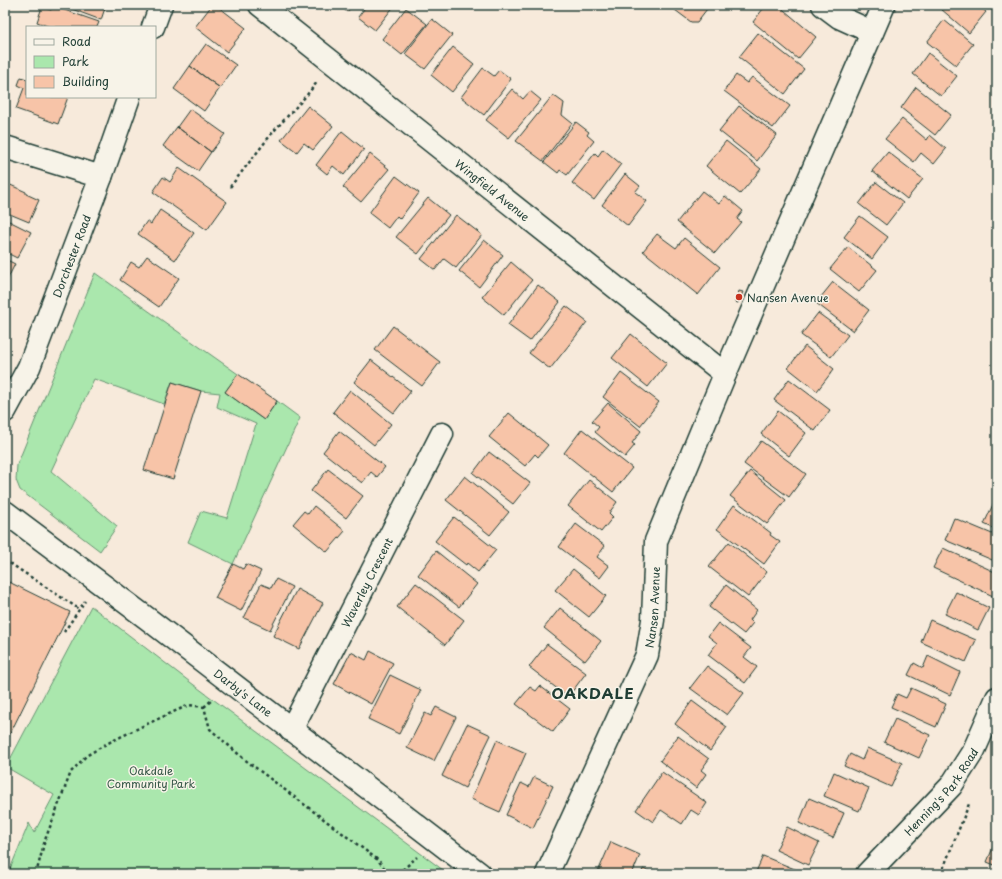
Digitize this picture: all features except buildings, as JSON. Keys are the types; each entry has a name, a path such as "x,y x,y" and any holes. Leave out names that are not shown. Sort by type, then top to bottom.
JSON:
{"street":[{"path":"153,26 161,5"},
{"name":"Wingfield Avenue","path":"260,5 725,374"},
{"path":"823,5 840,17 872,32"},
{"name":"Nansen Avenue","path":"547,874 647,655 653,620 656,541 725,374 884,5"},
{"name":"Dorchester Road","path":"5,411 29,367 101,177 129,98"},
{"path":"5,147 101,177"},
{"name":"Waverley Crescent","path":"291,730 442,434"},
{"name":"Darby's Lane","path":"5,512 480,874"},
{"name":"Henning's Park Road","path":"867,874 951,786 974,750 997,698"}],"path":[{"path":"230,187 272,132 306,96 332,62"},
{"path":"5,560 79,609 64,632"},
{"path":"36,874 45,840 71,772 86,756 106,744 189,705 204,707 210,729 244,759 378,860 389,874"},
{"path":"941,874 973,794 962,769"}],"green space":[{"path":"95,273 238,374 225,392 264,420 277,401 300,418 233,564 188,542 201,511 227,518 256,424 217,407 220,393 201,391 172,382 164,404 94,379 51,471 117,526 100,551 20,490 16,480 17,465"},
{"name":"Oakdale Community Park","path":"91,606 190,682 443,870 441,874 8,874 29,823 34,833 54,795 6,767"}],"place":[{"name":"Nansen Avenue","path":"739,297"}],"district":[{"name":"OAKDALE","path":"593,692"}]}
